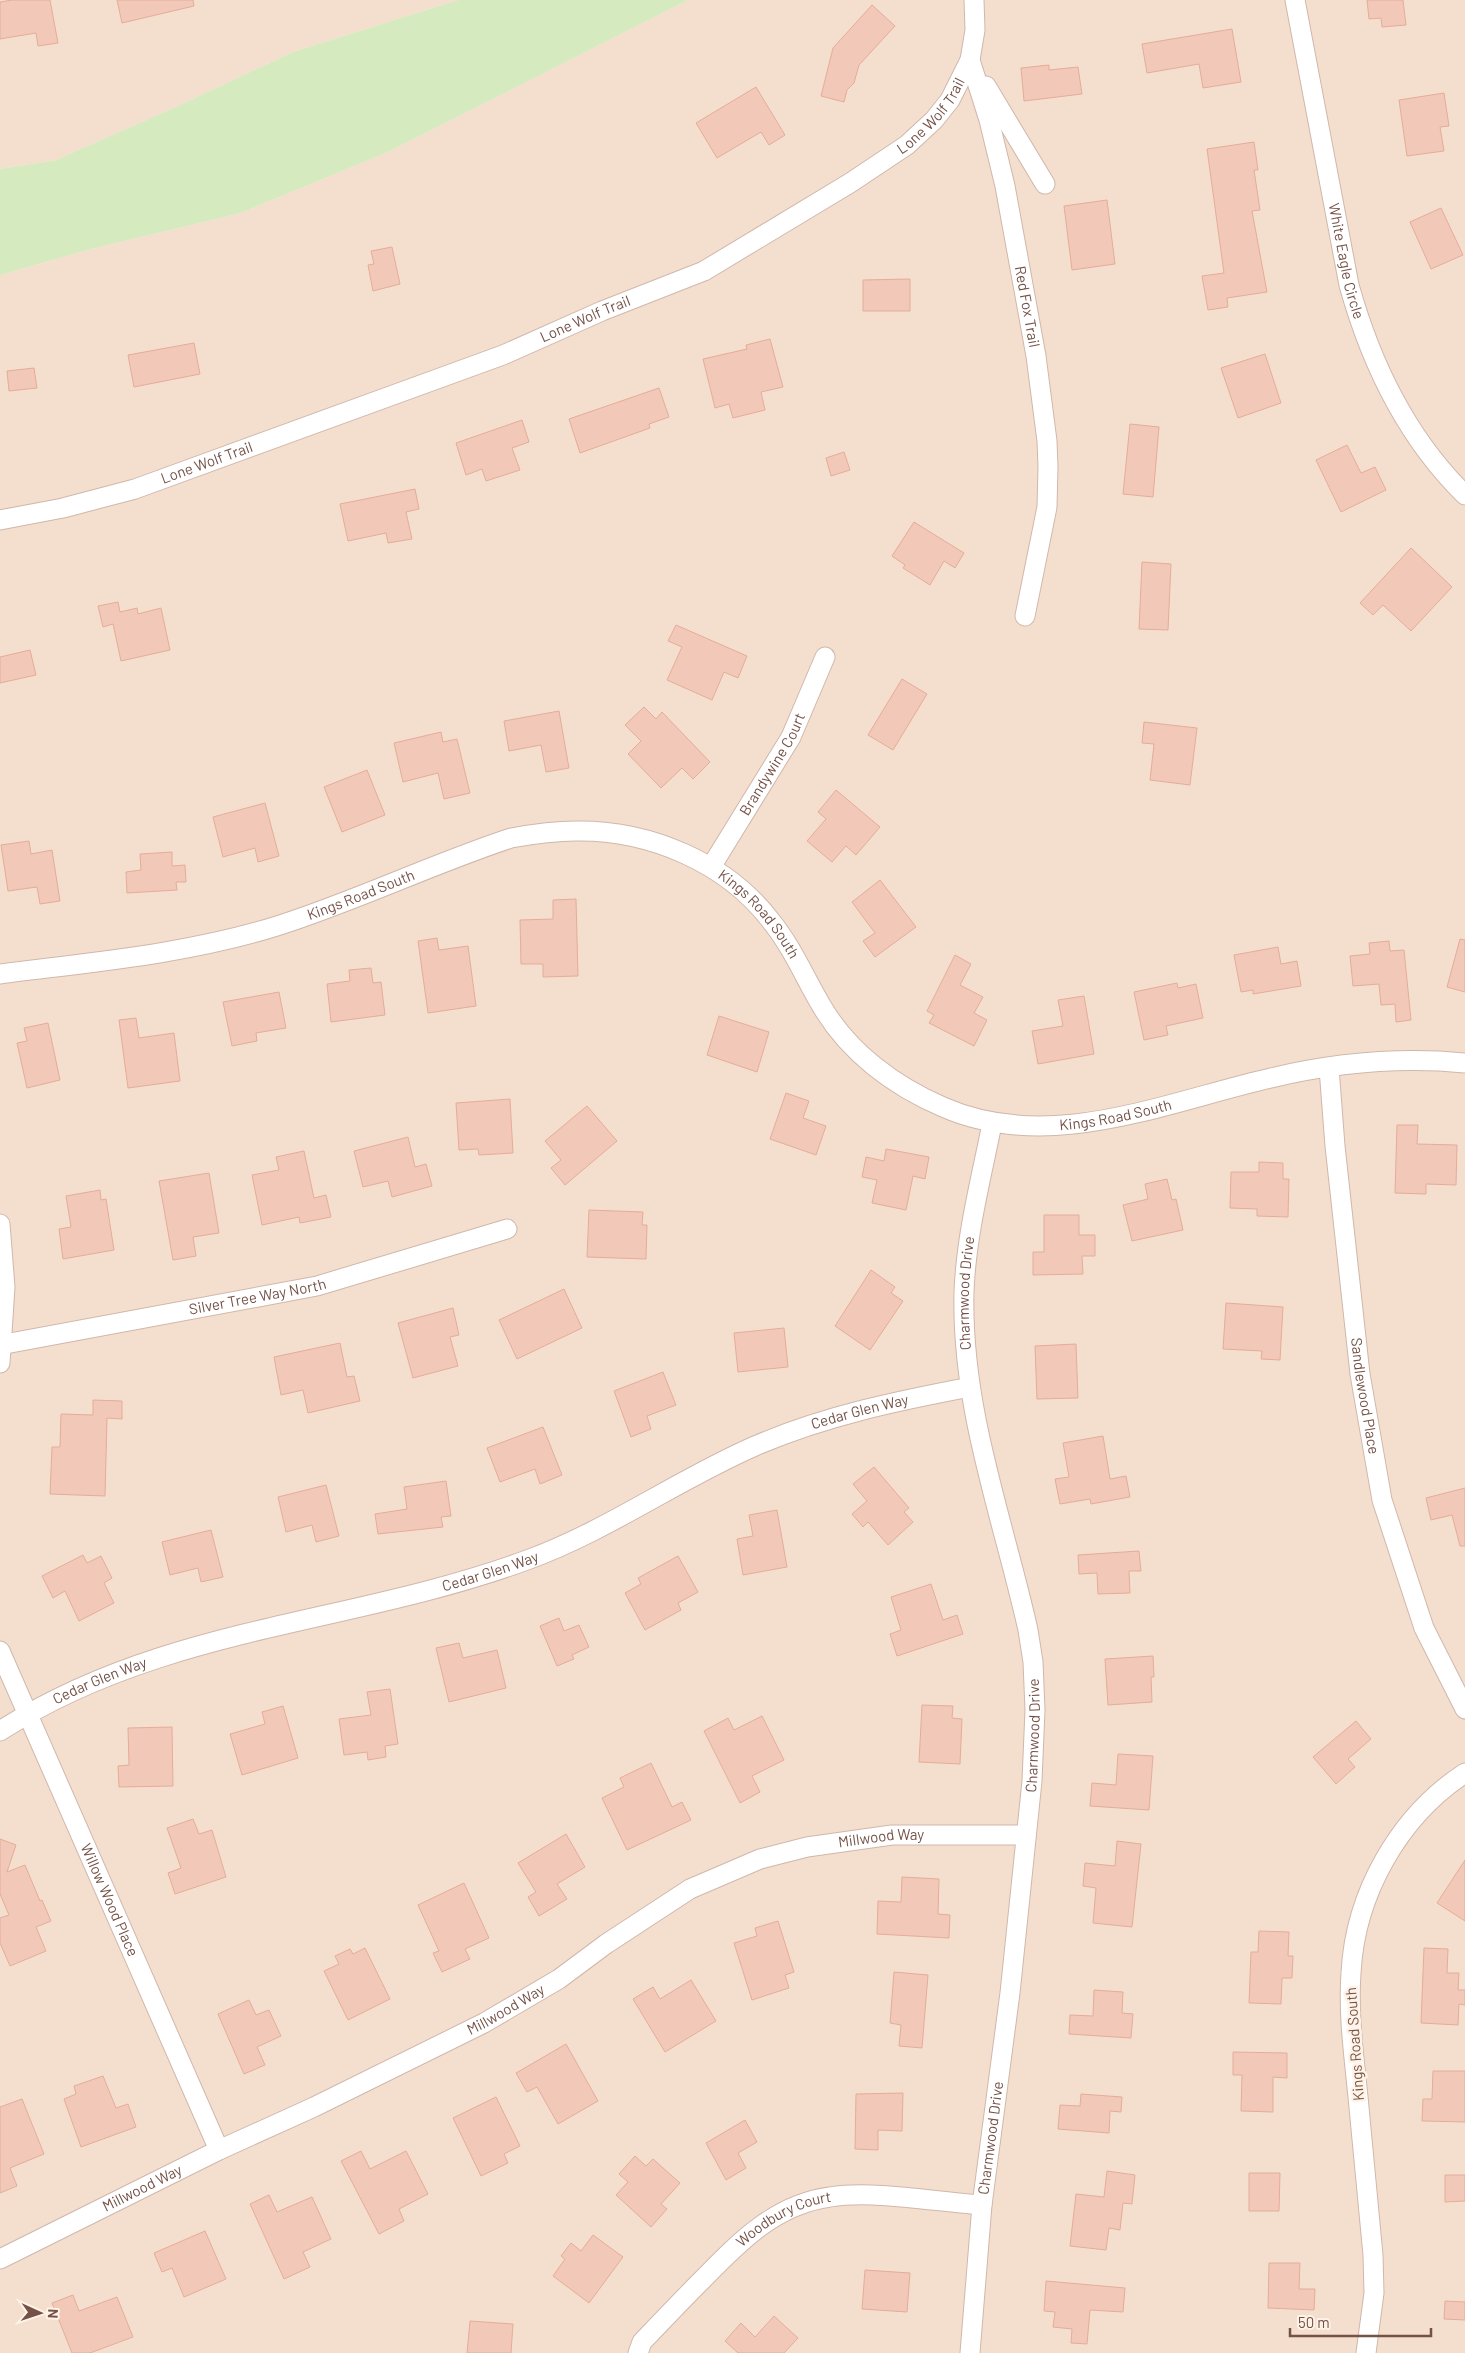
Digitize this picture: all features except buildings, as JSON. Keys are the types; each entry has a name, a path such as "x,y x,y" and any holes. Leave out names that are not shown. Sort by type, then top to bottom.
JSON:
{"street":[{"name":"Red Fox Trail","path":"974,0 975,30 970,60 989,120 1005,186 1036,356 1046,441 1046,507 1024,616"},
{"name":"White Eagle Circle","path":"1295,0 1348,285 1360,327 1377,368 1406,420 1440,468 1465,495"},
{"name":"Lone Wolf Trail","path":"970,60 1045,184"},
{"name":"Lone Wolf Trail","path":"0,520 64,508 144,486 503,355 602,311 704,271 850,183 907,144 934,120 950,100 970,60"},
{"name":"Brandywine Court","path":"712,867 791,737 825,656"},
{"name":"Kings Road South","path":"0,974 164,953 223,941 278,926 512,838 577,830 652,841 712,867 749,896 770,919 794,953 822,1008 850,1044 867,1060 897,1084 918,1096 947,1109 992,1124 1034,1127 1074,1125 1128,1114 1273,1077 1329,1068 1397,1061 1465,1063"},
{"name":"Sandlewood Place","path":"1329,1068 1334,1146 1360,1374 1382,1500 1424,1628 1465,1709"},
{"name":"Charmwood Drive","path":"970,2353 982,2204 1010,1993 1034,1746 1033,1662 1021,1599 979,1437 970,1387 966,1342 965,1283 968,1246 992,1124"},
{"path":"0,1224 5,1287 1,1351"},
{"name":"Silver Tree Way North","path":"1,1351 317,1286 507,1229"},
{"name":"Cedar Glen Way","path":"0,1732 27,1714 69,1692 126,1668 216,1640 463,1582 520,1563 567,1543 713,1466 786,1433 886,1404 970,1387"},
{"name":"Willow Wood Place","path":"0,1650 219,2150"},
{"name":"Kings Road South","path":"1366,2353 1374,2293 1373,2255 1350,2008 1353,1949 1361,1914 1370,1890 1388,1854 1403,1832 1429,1801 1465,1773"},
{"name":"Millwood Way","path":"0,2259 219,2150 314,2107 484,2023 559,1979 606,1944 690,1889 760,1859 807,1847 892,1835 1025,1835"},
{"name":"Woodbury Court","path":"638,2353 642,2342 743,2238 766,2221 790,2208 832,2196 863,2195 982,2204"}],"shaded area":[{"path":"0,0 458,0 293,52 56,160 0,169"},
{"path":"688,0 1465,0 1465,2353 0,2353 0,275 91,249 241,213 388,152"}],"green space":[{"path":"458,0 688,0 388,152 241,213 91,249 0,275 0,169 56,160 293,52"}]}
